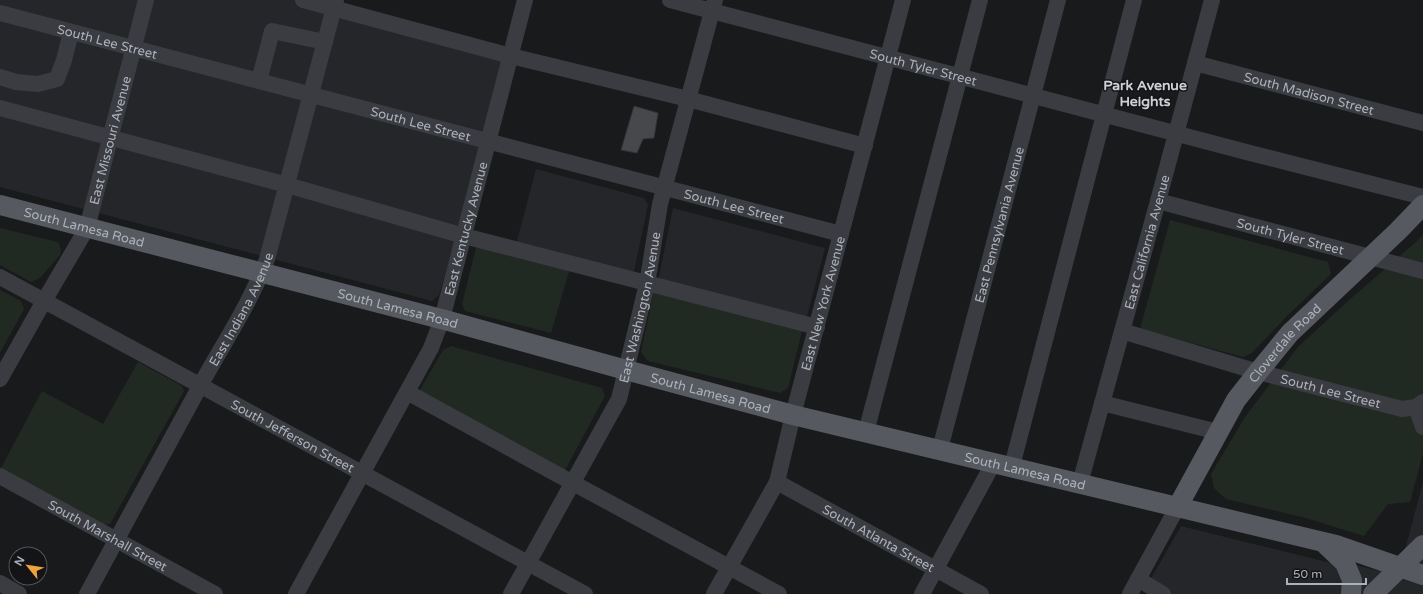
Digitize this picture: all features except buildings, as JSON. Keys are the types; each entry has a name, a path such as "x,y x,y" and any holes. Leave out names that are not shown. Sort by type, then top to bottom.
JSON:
{"main road":[{"name":"South Lamesa Road","path":"0,205 442,319 794,415 1336,545 1423,575"},
{"name":"Cloverdale Road","path":"1178,506 1236,400 1258,372 1290,333 1398,231 1423,205"},
{"path":"1323,542 1345,563 1352,580 1351,594"},
{"path":"1373,594 1399,567 1423,546"}],"street":[{"name":"East Missouri Avenue","path":"0,379 87,228 146,0"},
{"path":"303,0 335,4 511,56 688,99 864,146"},
{"name":"East Kentucky Avenue","path":"296,594 431,348 442,319 525,0"},
{"name":"South Tyler Street","path":"670,0 713,6 888,58 1423,197"},
{"name":"East New York Avenue","path":"714,594 777,482 903,0"},
{"path":"866,432 980,0"},
{"name":"East Pennsylvania Avenue","path":"940,449 1058,0"},
{"path":"922,594 935,569 1003,464 1104,114 1134,0"},
{"name":"East California Avenue","path":"1080,483 1212,0"},
{"name":"East Indiana Avenue","path":"87,594 200,386 254,291 262,272 267,259 335,4"},
{"name":"East Washington Avenue","path":"511,594 619,400 646,284 664,188 713,6"},
{"name":"South Lee Street","path":"0,13 841,234"},
{"path":"259,81 272,31 324,42"},
{"path":"0,77 16,82 38,84 57,79 64,60 71,32"},
{"name":"South Madison Street","path":"1195,63 1423,123"},
{"path":"0,108 287,185 464,236 817,327"},
{"name":"South Tyler Street","path":"1158,201 1423,271"},
{"name":"South Jefferson Street","path":"0,277 585,594"},
{"name":"South Lee Street","path":"1122,331 1258,372 1402,409 1419,405"},
{"path":"407,392 573,484 779,594"},
{"path":"1102,404 1218,432"},
{"path":"1419,405 1423,427"},
{"name":"South Marshall Street","path":"0,476 215,594"},
{"name":"South Atlanta Street","path":"777,482 981,594"},
{"path":"1130,594 1178,506"},
{"path":"1138,579 1163,594"},
{"path":"0,583 19,594"}],"shaded area":[{"path":"0,0 310,0 511,53 439,295 432,301 0,187"},
{"path":"536,169 644,198 648,205 633,276 516,245"},
{"path":"673,208 825,248 806,320 658,281"},
{"path":"1170,220 1328,262 1331,274 1287,316 1252,353 1243,357 1140,329"},
{"path":"0,228 58,242 61,249 60,255 40,278 31,282 0,265"},
{"path":"1423,234 1423,454 1410,502 1388,504 1364,536 1306,518 1226,499 1214,488 1211,474 1245,417 1298,347"},
{"path":"477,244 570,268 551,333 465,311 462,304"},
{"path":"0,290 21,301 24,309 0,353"},
{"path":"654,290 803,327 788,388 780,393 648,361 641,352"},
{"path":"451,346 602,388 605,396 563,474 417,395 443,350"},
{"path":"138,362 182,386 184,391 110,524 102,525 1,468 42,391 103,424"},
{"path":"1423,482 1423,594 1172,594 1149,582 1181,526 1335,564 1353,564 1398,576"}],"district":[{"name":"Park Avenue Heights","path":"1145,94"}]}
